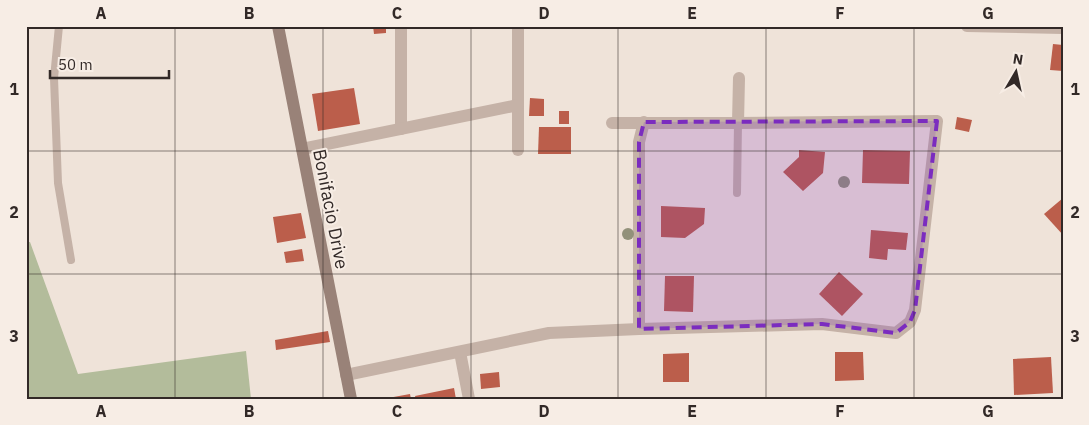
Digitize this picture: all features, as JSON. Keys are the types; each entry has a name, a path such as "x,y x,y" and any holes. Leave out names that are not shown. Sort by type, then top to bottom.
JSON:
{"street":[{"name":"Bonifacio Drive","path":"278,26 350,399"},
{"path":"401,26 401,129"},
{"path":"518,26 518,150"},
{"path":"967,26 1063,28"},
{"path":"738,123 739,78"},
{"path":"302,149 518,105"},
{"path":"346,375 549,334 639,329 822,324 896,333 910,322 915,310 937,121 612,123"},
{"path":"639,329 639,142 644,122"},
{"path":"460,352 468,399"}],"lane":[{"path":"59,26 54,78 58,183 71,260"},
{"path":"737,194 738,123"}],"highlighted area":[{"path":"937,121 915,310 910,322 896,333 822,324 639,329 639,142 644,122"}],"green space":[{"path":"26,242 30,242 78,374 246,351 251,399 26,399"}],"building":[{"path":"373,26 386,26 386,33 374,34"},
{"path":"1053,44 1063,45 1063,71 1050,70"},
{"path":"354,88 360,124 318,131 312,94"},
{"path":"530,98 544,99 544,116 529,116"},
{"path":"559,111 569,111 569,124 559,124"},
{"path":"957,117 972,120 969,132 955,129"},
{"path":"539,127 571,127 571,154 538,154"},
{"path":"799,150 825,152 823,173 803,191 783,172 799,157"},
{"path":"863,150 910,151 909,184 862,183"},
{"path":"1063,198 1063,235 1044,214"},
{"path":"661,206 705,208 704,224 685,238 661,237"},
{"path":"301,213 306,238 277,243 273,217"},
{"path":"871,230 908,233 906,250 888,249 887,260 869,258"},
{"path":"302,249 304,261 286,263 284,252"},
{"path":"839,272 863,294 842,316 819,294"},
{"path":"665,276 694,276 693,312 664,311"},
{"path":"328,331 330,342 276,350 275,340"},
{"path":"835,352 863,352 864,380 835,381"},
{"path":"689,353 689,382 663,382 663,354"},
{"path":"1051,357 1053,393 1014,395 1013,359"},
{"path":"499,372 500,387 481,389 480,374"},
{"path":"454,388 456,399 416,399 415,396"},
{"path":"410,394 411,399 388,399 388,398"}]}
